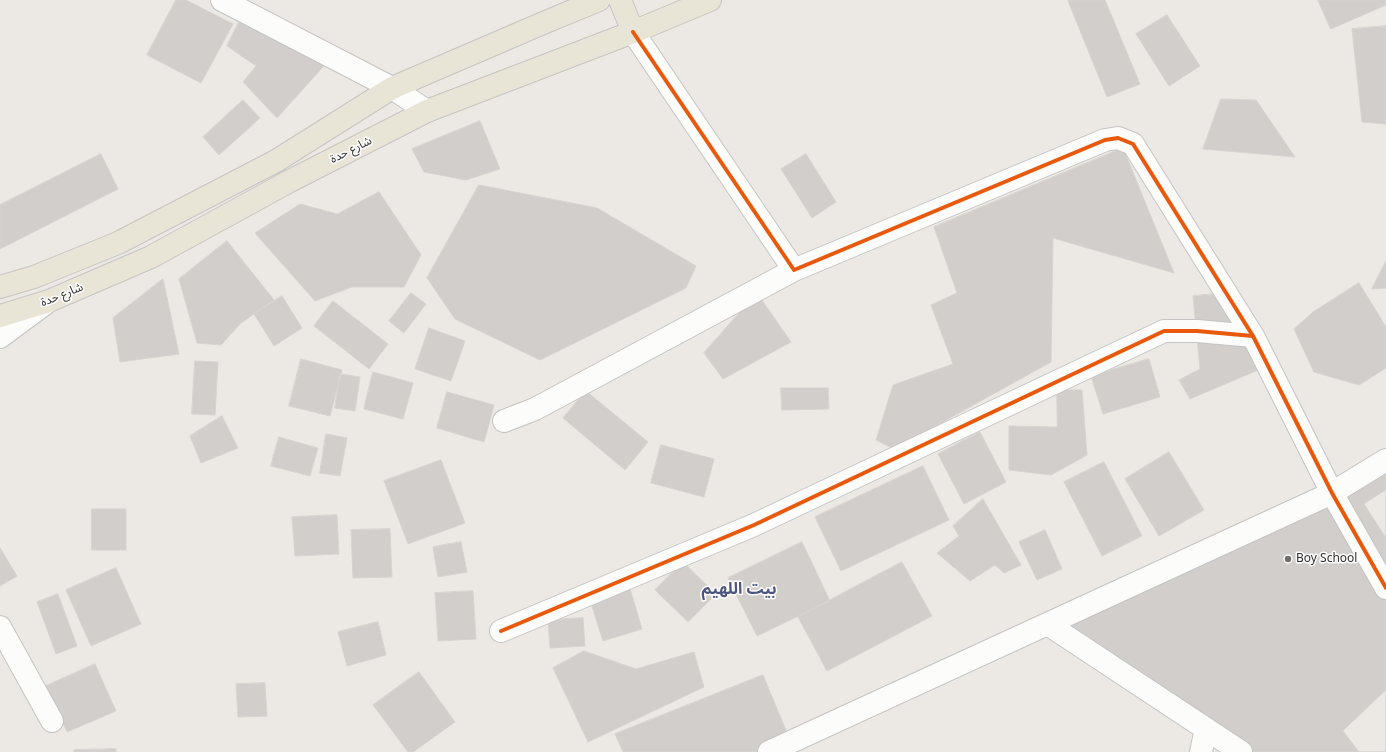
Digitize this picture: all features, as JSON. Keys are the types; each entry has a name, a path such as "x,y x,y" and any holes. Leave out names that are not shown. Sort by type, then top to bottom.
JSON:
{"main road":[{"path":"0,287 34,277 118,243 276,161 392,88 599,0"},
{"path":"620,0 634,32"},
{"name":"شارع حدة","path":"0,316 49,301 151,257 288,182 427,111 634,32 710,0"},
{"path":"139,232 151,257"}],"street":[{"path":"224,0 392,88 427,111"},
{"path":"634,32 794,270"},
{"path":"504,421 536,409 794,270 1105,140 1118,138 1133,144 1254,336 1332,493 1386,588"},
{"path":"0,337 49,301"},
{"path":"501,631 754,525 1164,331 1197,331 1254,336"},
{"path":"769,752 1048,625 1332,493 1386,460"},
{"path":"1048,625 1241,752"},
{"path":"0,627 52,721"},
{"path":"1200,752 1206,729"}],"building":[{"path":"176,0 186,0 233,24 201,83 147,55"},
{"path":"1105,0 1140,84 1107,97 1068,1"},
{"path":"1318,0 1386,0 1386,5 1331,29"},
{"path":"243,14 331,58 277,118 243,82 256,66 227,46"},
{"path":"1167,15 1200,66 1169,86 1136,34"},
{"path":"1386,26 1386,124 1362,122 1352,29"},
{"path":"1221,99 1256,100 1295,157 1203,149"},
{"path":"243,100 260,118 219,155 203,137"},
{"path":"480,121 500,169 466,180 424,172 412,149"},
{"path":"1123,148 1174,273 1053,238 1051,362 894,449 876,440 893,385 953,364 931,305 957,293 934,227"},
{"path":"101,154 118,189 0,249 0,205"},
{"path":"806,154 836,202 812,218 781,169"},
{"path":"479,185 597,208 696,266 686,288 540,360 455,319 427,278"},
{"path":"379,192 421,255 404,287 352,287 315,301 255,233 300,204 337,214"},
{"path":"227,241 274,300 241,323 221,345 197,343 179,279"},
{"path":"1386,261 1386,288 1372,289"},
{"path":"163,279 179,354 120,362 113,318"},
{"path":"1359,283 1386,327 1386,368 1359,385 1314,372 1294,329 1313,312"},
{"path":"411,293 426,304 404,333 389,321"},
{"path":"757,293 791,342 723,379 704,353"},
{"path":"1227,293 1258,370 1190,399 1179,380 1200,369 1193,296"},
{"path":"282,296 302,328 274,346 254,314"},
{"path":"333,301 388,344 369,369 314,326"},
{"path":"429,328 465,341 451,381 415,369"},
{"path":"301,359 342,370 330,416 289,406"},
{"path":"1149,359 1160,397 1103,414 1091,376"},
{"path":"195,361 218,362 215,415 192,414"},
{"path":"373,372 413,383 403,419 364,409"},
{"path":"340,374 360,377 355,411 335,408"},
{"path":"781,388 828,388 829,409 782,410"},
{"path":"1057,390 1082,390 1087,455 1051,475 1009,470 1009,426 1057,427"},
{"path":"586,391 648,442 625,470 563,418"},
{"path":"447,392 494,405 484,442 437,428"},
{"path":"222,416 238,448 201,463 190,436"},
{"path":"980,432 1006,482 964,504 938,454"},
{"path":"326,434 347,438 340,476 320,473"},
{"path":"279,437 318,448 310,476 271,466"},
{"path":"661,445 714,459 704,497 651,483"},
{"path":"1169,452 1204,510 1159,536 1125,479"},
{"path":"441,460 465,523 408,544 384,481"},
{"path":"1104,462 1142,536 1102,556 1064,482"},
{"path":"923,466 949,520 841,571 815,517"},
{"name":"Boy School","path":"1386,472 1386,752 1241,752 1049,625"},
{"path":"1386,490 1386,538 1364,504"},
{"path":"983,499 1021,565 1004,573 995,565 970,581 937,553 959,536 953,526"},
{"path":"92,509 126,509 126,550 92,550"},
{"path":"337,515 339,554 295,556 292,517"},
{"path":"390,529 392,577 353,578 351,530"},
{"path":"1045,530 1062,569 1037,580 1019,542"},
{"path":"461,542 467,572 438,577 433,547"},
{"path":"802,542 830,601 757,636 728,578"},
{"path":"0,548 17,576 0,586"},
{"path":"683,562 716,594 688,622 655,590"},
{"path":"902,562 932,616 827,671 798,617"},
{"path":"116,568 141,624 91,646 66,590"},
{"path":"629,585 642,629 603,641 589,597"},
{"path":"473,591 476,639 438,641 435,593"},
{"path":"58,594 77,646 56,654 37,602"},
{"path":"583,618 585,646 550,648 548,620"},
{"path":"378,622 386,655 347,666 338,632"},
{"path":"584,651 636,669 694,652 704,687 588,742 553,668"},
{"path":"95,664 116,711 67,732 46,686"},
{"path":"419,672 455,722 413,752 408,752 373,705"},
{"path":"763,675 795,752 623,752 615,734"},
{"path":"265,683 267,716 238,717 236,684"},
{"path":"1386,690 1386,752 1359,752 1343,731"},
{"path":"116,749 116,752 74,752 74,750"}],"cycle path":[{"path":"633,32 794,270 1105,140 1118,138 1133,144 1253,336 1332,493 1386,588"},
{"path":"501,631 754,525 1164,331 1197,331 1253,336"}],"place":[{"name":"Boy School","path":"1288,559"}],"district":[{"name":"بيت اللهيم","path":"739,589"}]}
